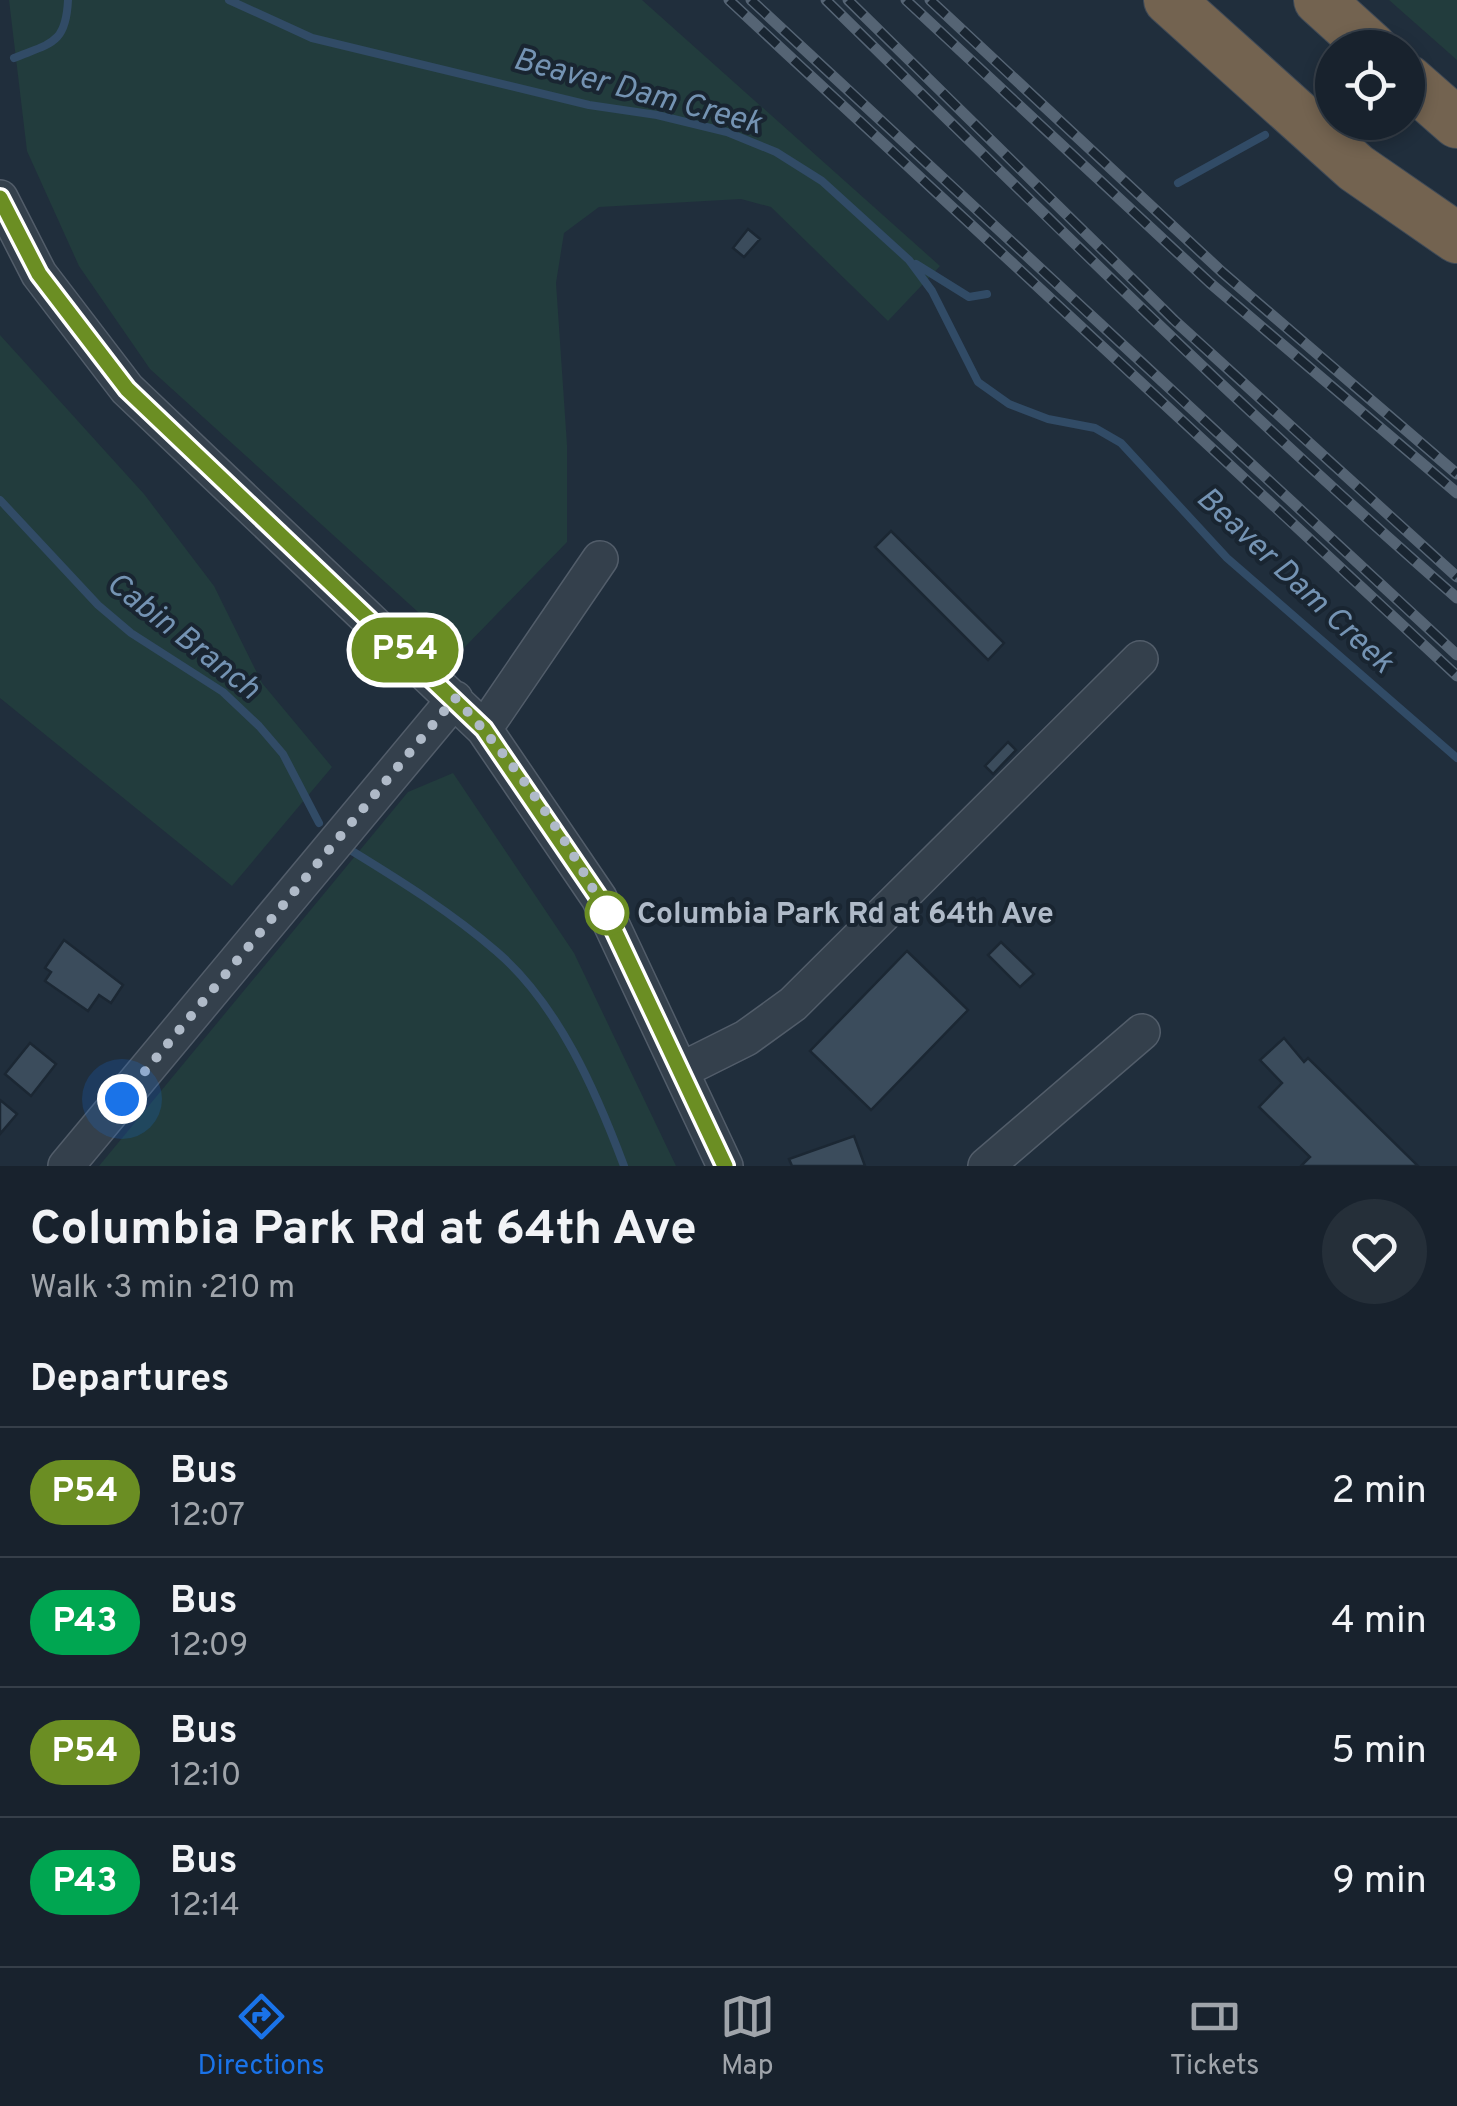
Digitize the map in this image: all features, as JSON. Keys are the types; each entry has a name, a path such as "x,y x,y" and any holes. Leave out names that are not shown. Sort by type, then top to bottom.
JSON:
{"highway":[{"path":"1169,0 1356,168 1457,238"},
{"path":"1202,0 1315,104"},
{"path":"1319,0 1352,30"},
{"path":"1425,95 1457,123"},
{"path":"1356,140 1457,229"}],"street":[{"path":"0,198 39,274 127,389 484,729 599,898 725,1166"},
{"path":"484,729 600,559"},
{"path":"682,1070 746,1038 792,1004 1140,659"},
{"path":"66,1166 455,698"},
{"path":"986,1166 1142,1032"}],"green space":[{"path":"9,0 642,0 940,266 888,321 771,207 741,199 599,207 564,233 556,283 567,445 567,542 461,651 150,369 79,266 27,151"},
{"path":"1389,0 1457,0 1457,60 1425,30"},
{"path":"0,335 144,494 214,586 262,683 332,767 232,886 0,698"},
{"path":"453,773 574,953 676,1166 99,1166 408,792"}],"building":[{"path":"748,229 760,239 744,257 733,248"},
{"path":"891,531 1004,643 988,660 875,547"},
{"path":"1008,742 1016,750 993,774 985,766"},
{"path":"64,940 123,985 111,1003 99,995 88,1011 45,981 51,972 45,968"},
{"path":"1001,942 1034,974 1020,987 988,955"},
{"path":"907,951 968,1010 871,1110 810,1051"},
{"path":"1284,1038 1304,1062 1308,1058 1418,1166 1301,1166 1310,1157 1259,1107 1282,1083 1260,1060"},
{"path":"30,1043 56,1064 31,1096 5,1074"},
{"path":"0,1100 17,1114 0,1134"},
{"path":"854,1136 865,1166 792,1166 789,1159"}],"waterway":[{"name":"Beaver Dam Creek","path":"14,58 38,49 60,34 68,0"},
{"name":"Beaver Dam Creek","path":"229,0 312,38 589,105 657,115 727,132 776,152 822,181 909,260 932,291 978,382 1009,404 1048,419 1095,428 1121,443 1227,558 1457,758"},
{"path":"1178,183 1265,135"},
{"path":"916,264 969,297 987,294"},
{"name":"Cabin Branch","path":"0,500 98,605 131,633 223,692 259,726 283,754 319,823"},
{"name":"Cabin Branch","path":"352,851 462,924 518,972 573,1050 624,1166"}],"railway":[{"path":"729,0 1457,676"},
{"path":"751,0 1457,655"},
{"path":"826,0 1216,379 1457,598"},
{"path":"848,0 1174,320 1457,577"},
{"path":"906,0 1210,283 1457,493"},
{"path":"930,0 1222,272 1457,474"}],"bus line":[{"name":"P54","path":"0,198 39,274 92,349 127,389 484,729 599,898 725,1166"}],"place":[{"name":"Columbia Park Rd at 64th Ave","path":"607,913"}],"route":[{"path":"122,1099 455,698 484,729 569,850 610,921 607,913"}]}
